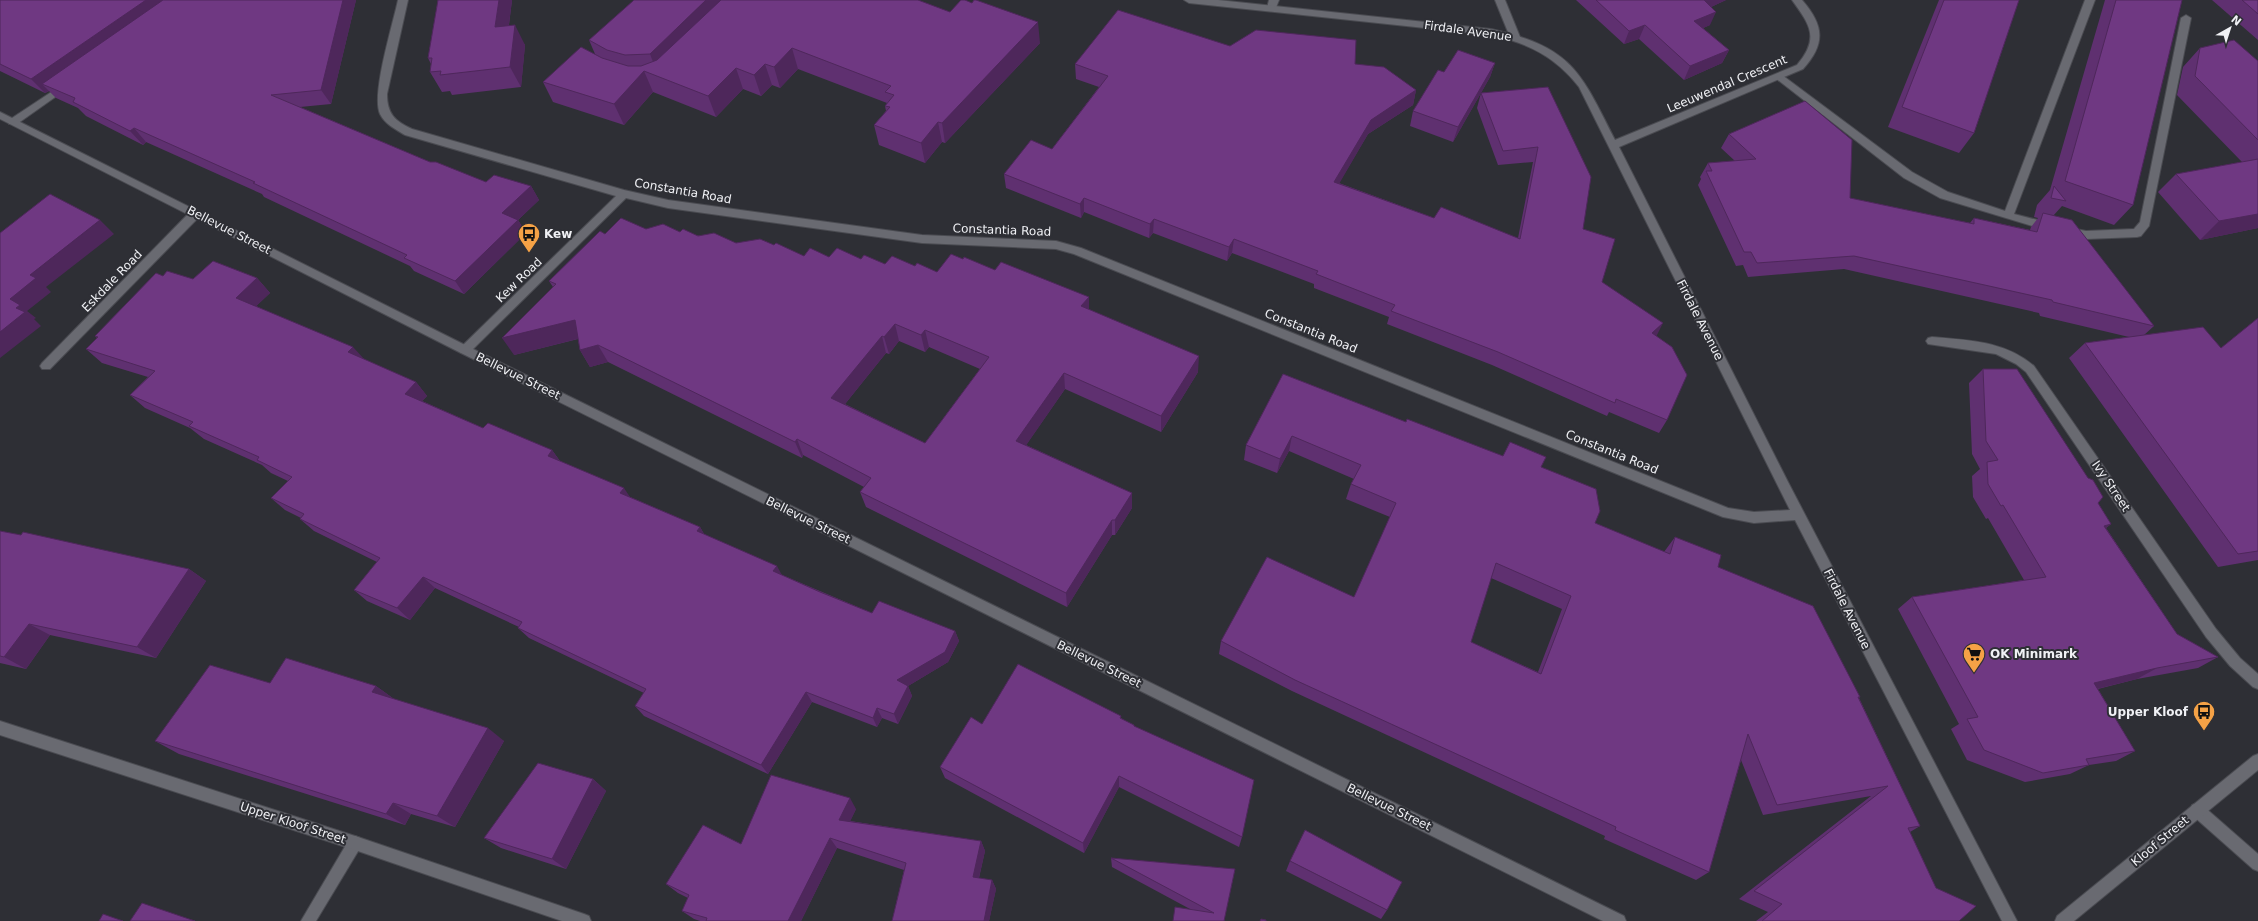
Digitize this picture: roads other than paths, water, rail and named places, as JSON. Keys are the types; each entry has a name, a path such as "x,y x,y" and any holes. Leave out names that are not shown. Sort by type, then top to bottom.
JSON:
{"street":[{"name":"Constantia Road","path":"403,0 382,94 381,106 386,117 396,126 409,132 624,194 690,208 891,236 937,240 1056,245 1091,257 1727,513 1749,518 1769,519 1798,514"},
{"name":"Firdale Avenue","path":"1189,0 1273,4 1515,36 1537,45 1556,56 1572,70 1583,86 1798,514 2010,921"},
{"path":"1500,0 1508,14 1515,36"},
{"name":"Leeuwendal Crescent","path":"1613,145 1800,68 1808,60 1816,38 1811,18 1797,0"},
{"path":"2008,216 2090,0"},
{"path":"1779,77 1914,179 1944,195 2008,216 2086,235 2137,233 2144,223 2186,18"},
{"path":"13,122 71,81"},
{"name":"Bellevue Street","path":"0,115 465,350 1618,921"},
{"name":"Kew Road","path":"465,350 624,194"},
{"name":"Eskdale Road","path":"46,366 196,214"},
{"name":"Ivy Street","path":"1932,341 1995,348 2021,359 2030,369 2211,633 2235,662 2258,683"},
{"name":"Upper Kloof Street","path":"0,728 355,843 584,921"},
{"name":"Kloof Street","path":"2062,921 2258,761"},
{"path":"2197,810 2258,864"},
{"path":"308,921 355,843"}],"place":[{"name":"Kew","path":"529,254"},
{"name":"OK Minimark","path":"1974,674"},
{"name":"Upper Kloof","path":"2204,732"}]}
